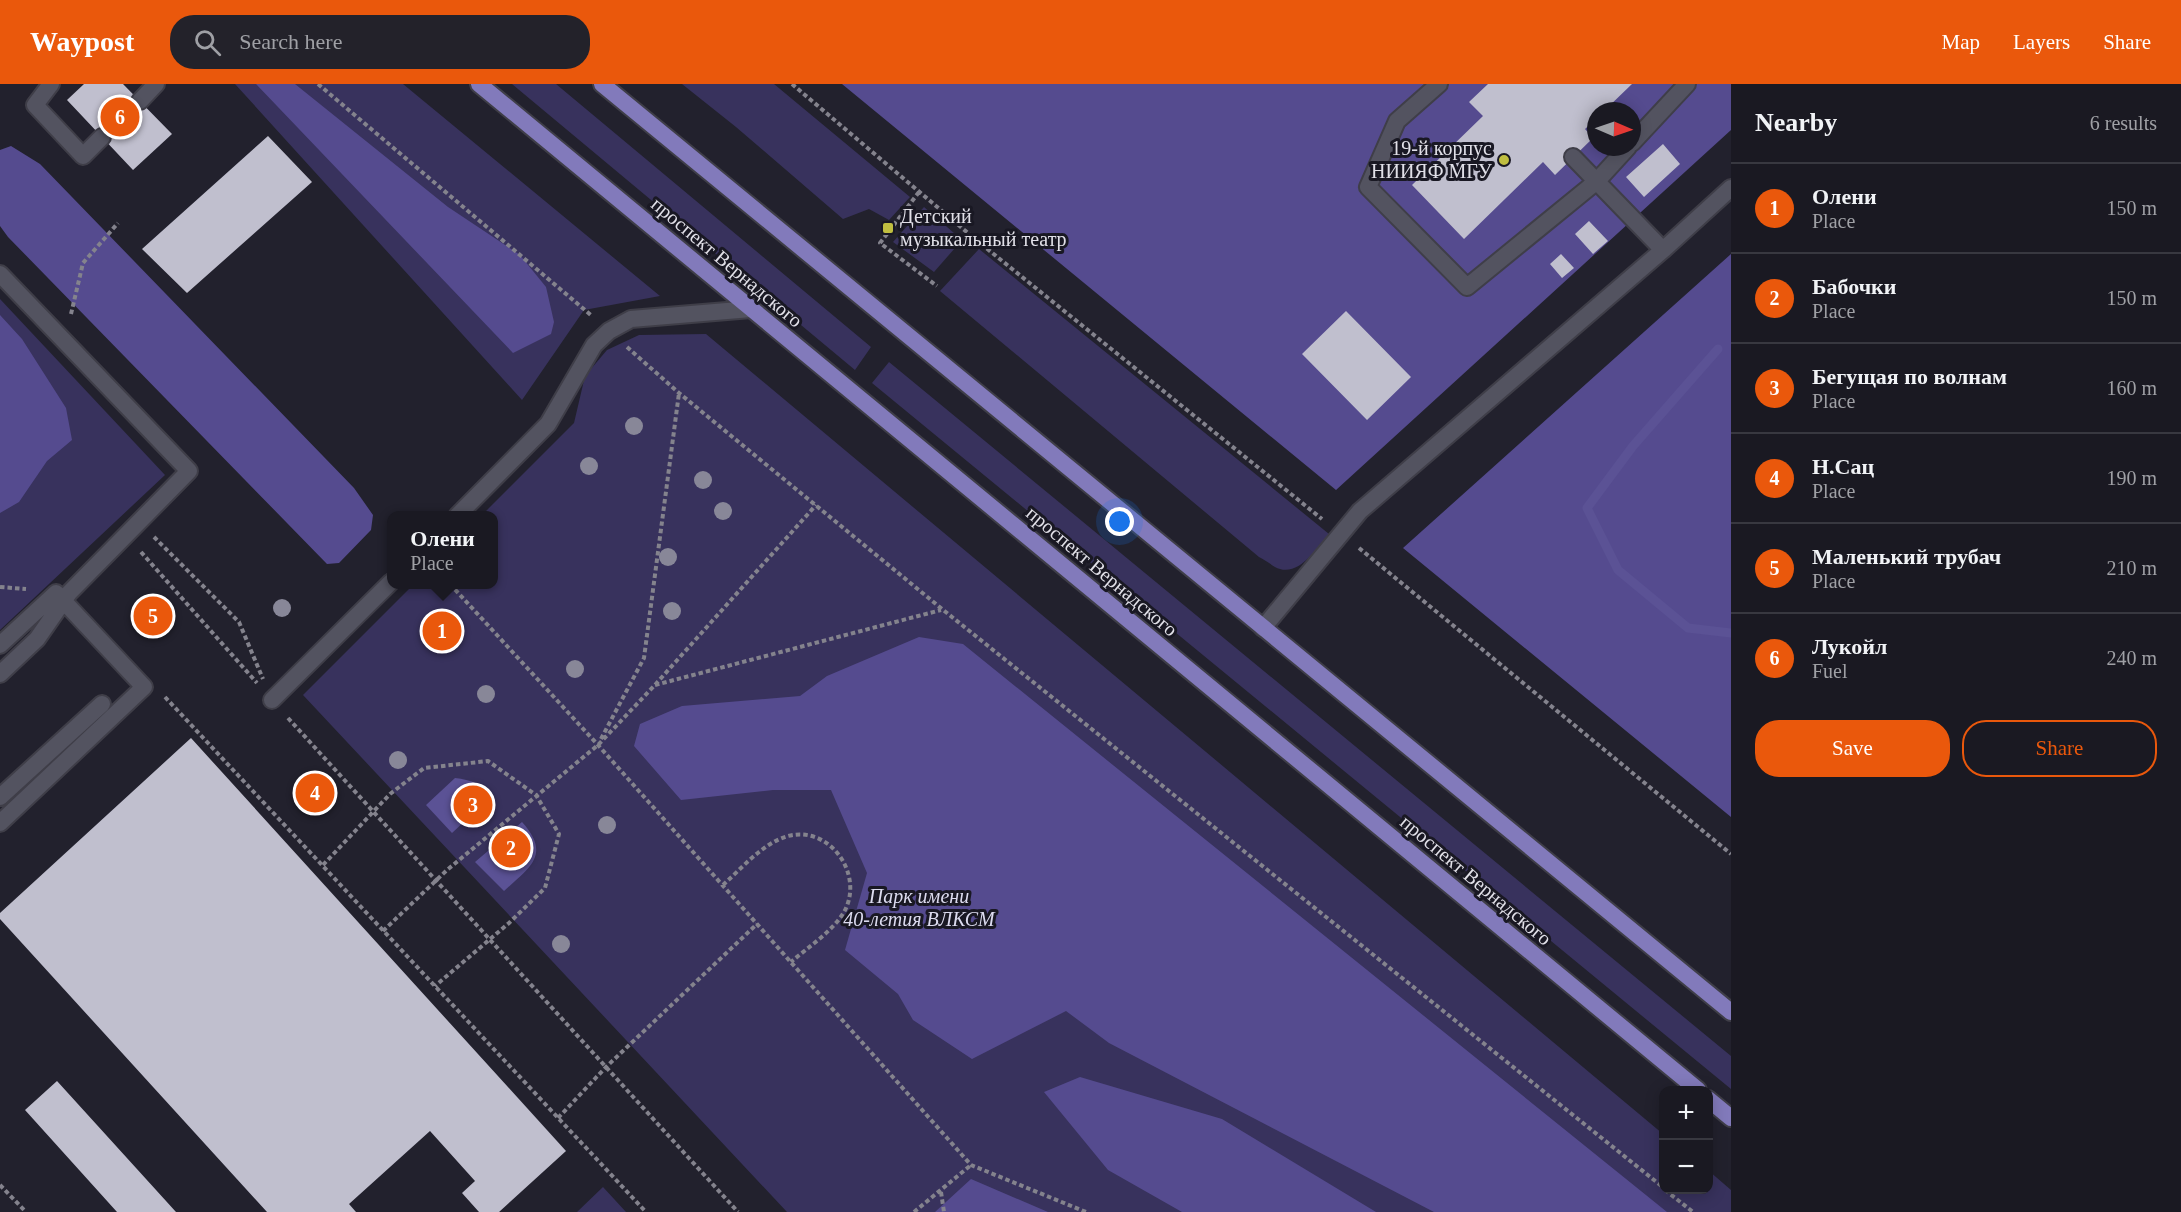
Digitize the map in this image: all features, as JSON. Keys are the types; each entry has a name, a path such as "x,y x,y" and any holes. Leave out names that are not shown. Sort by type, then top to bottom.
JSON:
{"main road":[{"name":"проспект Вернадского","path":"479,84 1693,1086"},
{"path":"602,84 1731,1012"},
{"path":"1713,1104 1731,1118"}],"lane":[{"path":"51,84 35,105 83,156 102,137"},
{"path":"140,101 156,84"},
{"path":"1439,84 1397,121 1368,188 1467,287 1596,181 1620,156"},
{"path":"1641,133 1687,84"},
{"path":"1573,157 1663,250"},
{"path":"1263,628 1360,511 1663,250 1731,188"},
{"path":"0,274 189,471 69,593 37,639 0,674"},
{"path":"463,511 548,424 594,345 609,331 631,319 751,309"},
{"path":"272,700 387,586"},
{"path":"0,645 56,592 144,687 0,823"},
{"path":"0,797 102,704"}],"path":[{"path":"318,84 679,393 942,609 1659,1185"},
{"path":"792,84 919,192 1731,854"},
{"path":"919,192 880,243 937,286"},
{"path":"64,341 83,263 118,223"},
{"path":"598,745 644,658 679,393"},
{"path":"383,931 436,880 598,745 816,505"},
{"path":"139,522 239,622 272,700"},
{"path":"161,575 374,813 738,1212"},
{"path":"454,589 598,745 971,1165 1086,1212"},
{"path":"654,686 942,609"},
{"path":"163,694 646,1212"},
{"path":"323,866 390,794 424,768 488,761 536,795 559,834 545,888 509,923 435,986"},
{"path":"723,885 776,840 790,836 804,835 819,838 841,856 848,869 851,884 844,912 835,923 791,962"},
{"path":"558,1118 606,1068 757,924"},
{"path":"914,1212 971,1165"},
{"path":"0,1185 26,1212"},
{"path":"940,1192 944,1212"},
{"path":"1670,1194 1693,1212"}],"green space":[{"path":"235,84 403,84 660,296 584,310 522,400"},
{"path":"256,84 295,84 448,207 520,255 546,287 554,322 551,334 513,353"},
{"path":"512,84 556,84 871,347 855,370"},
{"path":"682,84 774,84 910,197 889,220 869,209 843,219"},
{"path":"842,84 1731,84 1731,130 1336,490"},
{"path":"11,146 40,164 354,488 373,515 371,530 339,563 327,564 8,237 0,226 0,150"},
{"path":"924,207 962,240 934,272 893,242"},
{"path":"979,249 1329,534 1308,559 1295,568 1287,570 1277,568 1259,557 940,291"},
{"path":"1731,254 1731,817 1403,548"},
{"path":"0,299 165,475 0,630"},
{"path":"0,315 22,339 66,408 72,440 47,461 19,502 0,513"},
{"name":"Парк имени 40-летия ВЛКСМ","path":"706,334 1659,1131 1659,1194 1713,1194 1713,1174 1731,1190 1731,1212 787,1212 303,695 409,589 498,589 498,511 486,511 574,423 585,376 607,350 639,335"},
{"path":"889,362 1731,1056 1731,1089 872,383"},
{"path":"919,637 963,644 1667,1212 1434,1212 1109,1043 1066,1011 972,1059 913,1020 898,994 845,950 867,873 831,790 773,790 681,800 634,746 640,724 682,706 800,696 827,676"},
{"path":"1080,1077 1222,1119 1376,1212 1182,1212 1108,1170 1044,1092"},
{"path":"971,1179 1048,1212 935,1212"},
{"path":"603,1187 626,1212 577,1212"}],"shaded area":[{"path":"455,778 476,783 493,795 452,833 426,805"},
{"path":"522,822 531,833 535,843 534,860 529,868 504,891 475,862"}],"building":[{"path":"84,84 123,84 172,134 133,170 67,100"},
{"name":"19-й корпус НИИЯФ МГУ","path":"1488,84 1632,84 1613,102 1587,102 1587,127 1585,129 1587,144 1555,175 1543,162 1464,239 1412,185 1483,116 1469,102"},
{"path":"268,136 312,182 187,293 142,249"},
{"path":"1663,144 1680,164 1644,197 1626,177"},
{"path":"1589,221 1608,241 1593,254 1575,234"},
{"path":"1561,254 1574,268 1562,278 1550,264"},
{"path":"1346,311 1411,377 1367,420 1302,354"},
{"path":"191,738 566,1151 499,1212 479,1212 462,1193 475,1181 430,1131 349,1204 356,1212 267,1212 0,919 0,913"},
{"path":"57,1081 176,1212 117,1212 25,1110"}],"waterway":[{"path":"1718,349 1633,446 1587,508 1618,570 1688,628 1731,633"}],"place":[{"name":"Лукойл","path":"120,117"},
{"name":"19-й корпус НИИЯФ МГУ","path":"1504,160"},
{"name":"Детский музыкальный театр","path":"888,228"},
{"name":"Маленький трубач","path":"153,616"},
{"name":"Олени","path":"442,631"},
{"name":"Н.Сац","path":"315,793"},
{"name":"Бегущая по волнам","path":"473,805"},
{"name":"Бабочки","path":"511,848"}]}
